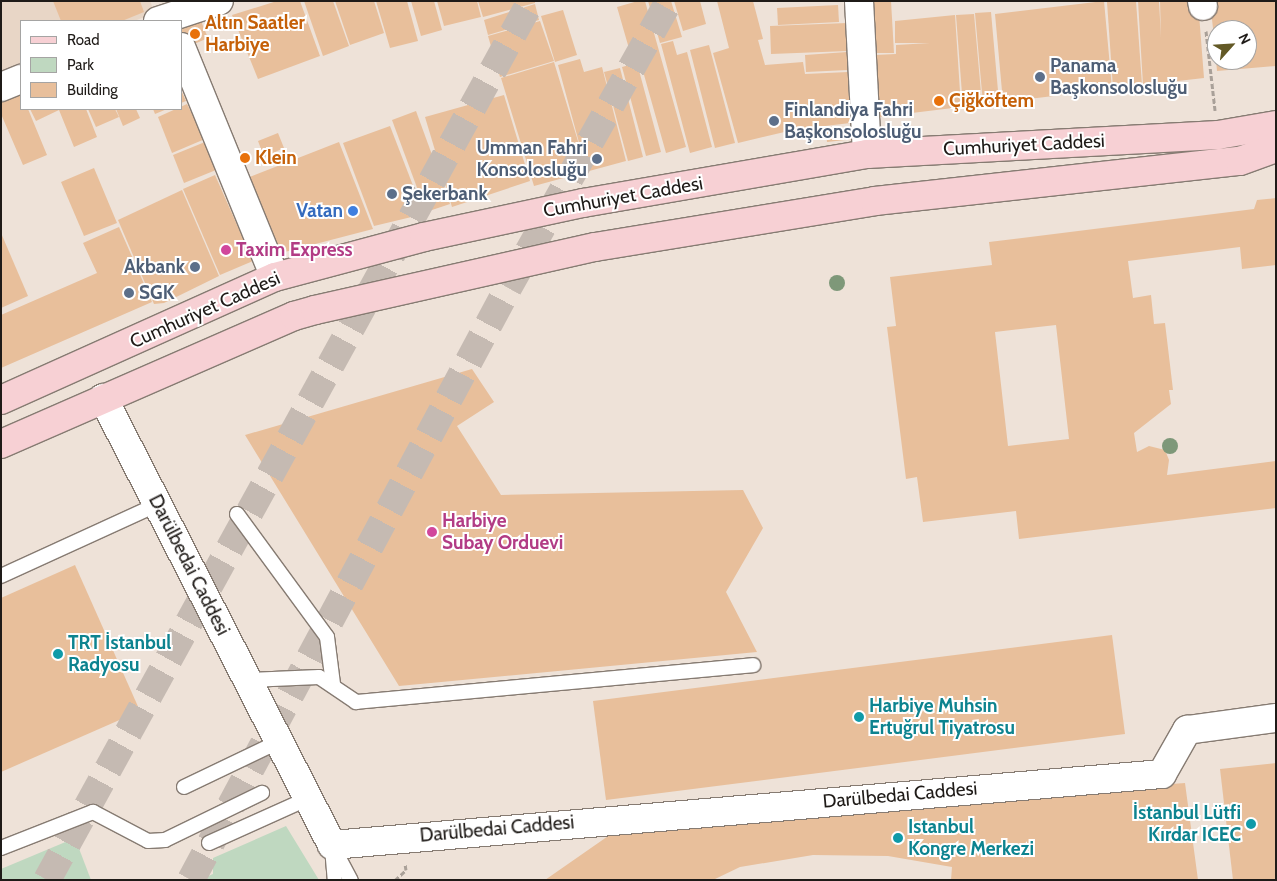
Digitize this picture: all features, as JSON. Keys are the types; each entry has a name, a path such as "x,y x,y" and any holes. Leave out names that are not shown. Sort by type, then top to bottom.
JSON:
{"main road":[{"name":"Cumhuriyet Caddesi","path":"1,400 275,277 424,237 583,203 867,154 1218,135 1276,125"},
{"name":"Cumhuriyet Caddesi","path":"1,444 294,316 595,247 875,201 1240,161 1276,148"},
{"path":"87,362 103,398"}],"street":[{"path":"165,15 219,1"},
{"path":"859,1 867,154"},
{"path":"182,49 275,277"},
{"path":"1,87 20,79"},
{"name":"Darülbedai Caddesi","path":"103,398 332,845 1162,774 1187,730 1276,718"}],"lane":[{"path":"1,576 158,504"},
{"path":"237,514 326,637 333,684"},
{"path":"249,680 319,678 333,684 356,702 753,665"},
{"path":"184,787 280,741"},
{"path":"1,848 93,812 148,841 165,840 262,793"},
{"path":"209,843 309,798"},
{"path":"332,845 335,880"},
{"path":"332,845 351,880"}],"path":[{"path":"1202,4 1218,135"}],"shaded area":[{"path":"1,1 150,1 155,13 137,20 20,20 20,67 1,75"}],"green space":[{"path":"286,826 319,880 199,880 213,874 213,858"},
{"path":"75,838 91,880 1,880 1,869"}],"building":[{"path":"53,1 140,1 144,12 124,20 61,20"},
{"path":"277,1 300,1 320,56 258,79 232,15"},
{"path":"304,1 333,1 349,46 323,56"},
{"path":"335,1 374,1 384,33 350,45"},
{"path":"376,1 407,1 418,41 390,48"},
{"path":"411,1 434,1 442,30 421,36"},
{"path":"437,1 477,1 481,17 444,26"},
{"path":"478,1 535,1 535,3 483,17"},
{"path":"645,1 686,147 666,153 637,50 630,52 617,7"},
{"path":"648,1 671,1 682,37 660,43"},
{"path":"674,1 700,1 706,24 683,31"},
{"path":"717,1 753,1 763,39 758,40 765,65 803,62 805,74 848,72 850,123 793,130 738,143 713,53 729,48"},
{"path":"871,1 891,1 894,53 875,53"},
{"path":"1104,1 1112,89 1003,102 995,14"},
{"path":"1136,1 1142,85 1113,88 1107,2"},
{"path":"1138,1 1159,1 1161,38 1160,1 1198,1 1204,78 1143,85"},
{"path":"1210,1 1276,1 1276,66 1257,68 1257,20 1212,20"},
{"path":"535,4 539,20 488,35 484,20"},
{"path":"838,5 839,22 778,25 777,8"},
{"path":"563,10 577,55 555,62 541,16"},
{"path":"991,12 999,102 983,104 975,13"},
{"path":"974,14 982,104 963,107 956,15"},
{"path":"955,15 961,107 879,117 875,55 896,54 896,45 930,43 895,43 895,21"},
{"path":"201,21 208,38 185,48 182,29"},
{"path":"540,21 554,61 500,77 488,36"},
{"path":"847,23 848,51 771,54 770,26"},
{"path":"673,41 677,55 687,52 712,147 690,153 661,44"},
{"path":"709,45 735,143 715,148 690,50"},
{"path":"847,52 848,70 806,72 805,55"},
{"path":"580,59 584,72 602,67 626,161 534,186 501,78 554,62 584,161 558,65"},
{"path":"637,63 661,152 646,156 622,67"},
{"path":"620,68 643,157 628,161 604,72"},
{"path":"20,92 20,110 28,110 47,155 23,165 1,114 1,100"},
{"path":"182,92 186,101 182,103"},
{"path":"504,95 530,181 452,207 425,117"},
{"path":"187,104 205,139 172,153 158,117 174,110 182,110 182,106"},
{"path":"30,110 59,110 36,121"},
{"path":"59,110 86,110 97,137 74,147"},
{"path":"88,110 116,110 119,117 96,127"},
{"path":"116,110 136,110 140,118 123,126"},
{"path":"153,110 165,110 155,114"},
{"path":"416,111 450,204 426,212 392,120"},
{"path":"390,126 424,214 374,226 343,143"},
{"path":"853,127 854,139 827,142 826,131"},
{"path":"278,133 284,148 264,157 258,141"},
{"path":"205,142 216,170 184,183 173,155"},
{"path":"339,142 373,229 277,254 247,178"},
{"path":"94,168 117,223 84,236 61,182"},
{"path":"215,175 253,261 220,275 183,189"},
{"path":"182,190 219,276 164,303 154,304 118,220"},
{"path":"1276,198 1276,265 1242,269 1240,247 1128,261 1133,298 1151,295 1154,324 1165,323 1173,390 1169,390 1171,404 1134,433 1137,452 1149,446 1165,450 1169,460 1167,475 1276,461 1276,508 1019,539 1016,511 923,522 917,477 906,479 887,327 896,326 890,277 992,265 989,242 1254,209 1257,200","holes":["1056,325 1069,439 1008,446 995,332"]},
{"path":"119,227 152,302 1,368 1,315 97,273 83,243"},
{"path":"1,233 28,296 1,308"},
{"path":"472,369 494,402 457,426 501,495 743,490 763,528 726,592 757,652 399,686 245,435"},
{"name":"TRT İstanbul Radyosu","path":"75,565 140,711 1,772 1,598"},
{"name":"Harbiye Muhsin Ertuğrul Tiyatrosu","path":"1112,635 1125,734 606,800 593,701"},
{"name":"İstanbul Lütfi Kırdar ICEC","path":"1276,763 1276,880 1233,880 1220,769"},
{"name":"Istanbul Kongre Merkezi","path":"1185,783 1198,880 951,880 952,867 888,856 813,855 740,867 713,880 545,880 624,825"}],"tunnel":[{"path":"47,880 531,1"},
{"path":"191,880 508,288 669,1"}],"place":[{"name":"Altın Saatler Harbiye","path":"195,34"},
{"name":"Panama Başkonsolosluğu","path":"1040,77"},
{"name":"Çiğköftem","path":"939,101"},
{"name":"Finlandiya Fahri Başkonsolosluğu","path":"774,121"},
{"name":"Klein","path":"245,158"},
{"name":"Umman Fahri Konsolosluğu","path":"597,159"},
{"name":"Şekerbank","path":"392,194"},
{"name":"Vatan","path":"353,211"},
{"name":"Taxim Express","path":"226,250"},
{"name":"Akbank","path":"195,267"},
{"name":"SGK","path":"129,293"},
{"name":"Harbiye Subay Orduevi","path":"432,532"},
{"name":"TRT İstanbul Radyosu","path":"58,654"},
{"name":"Harbiye Muhsin Ertuğrul Tiyatrosu","path":"859,717"},
{"name":"İstanbul Lütfi Kırdar ICEC","path":"1251,824"},
{"name":"Istanbul Kongre Merkezi","path":"898,838"}]}
